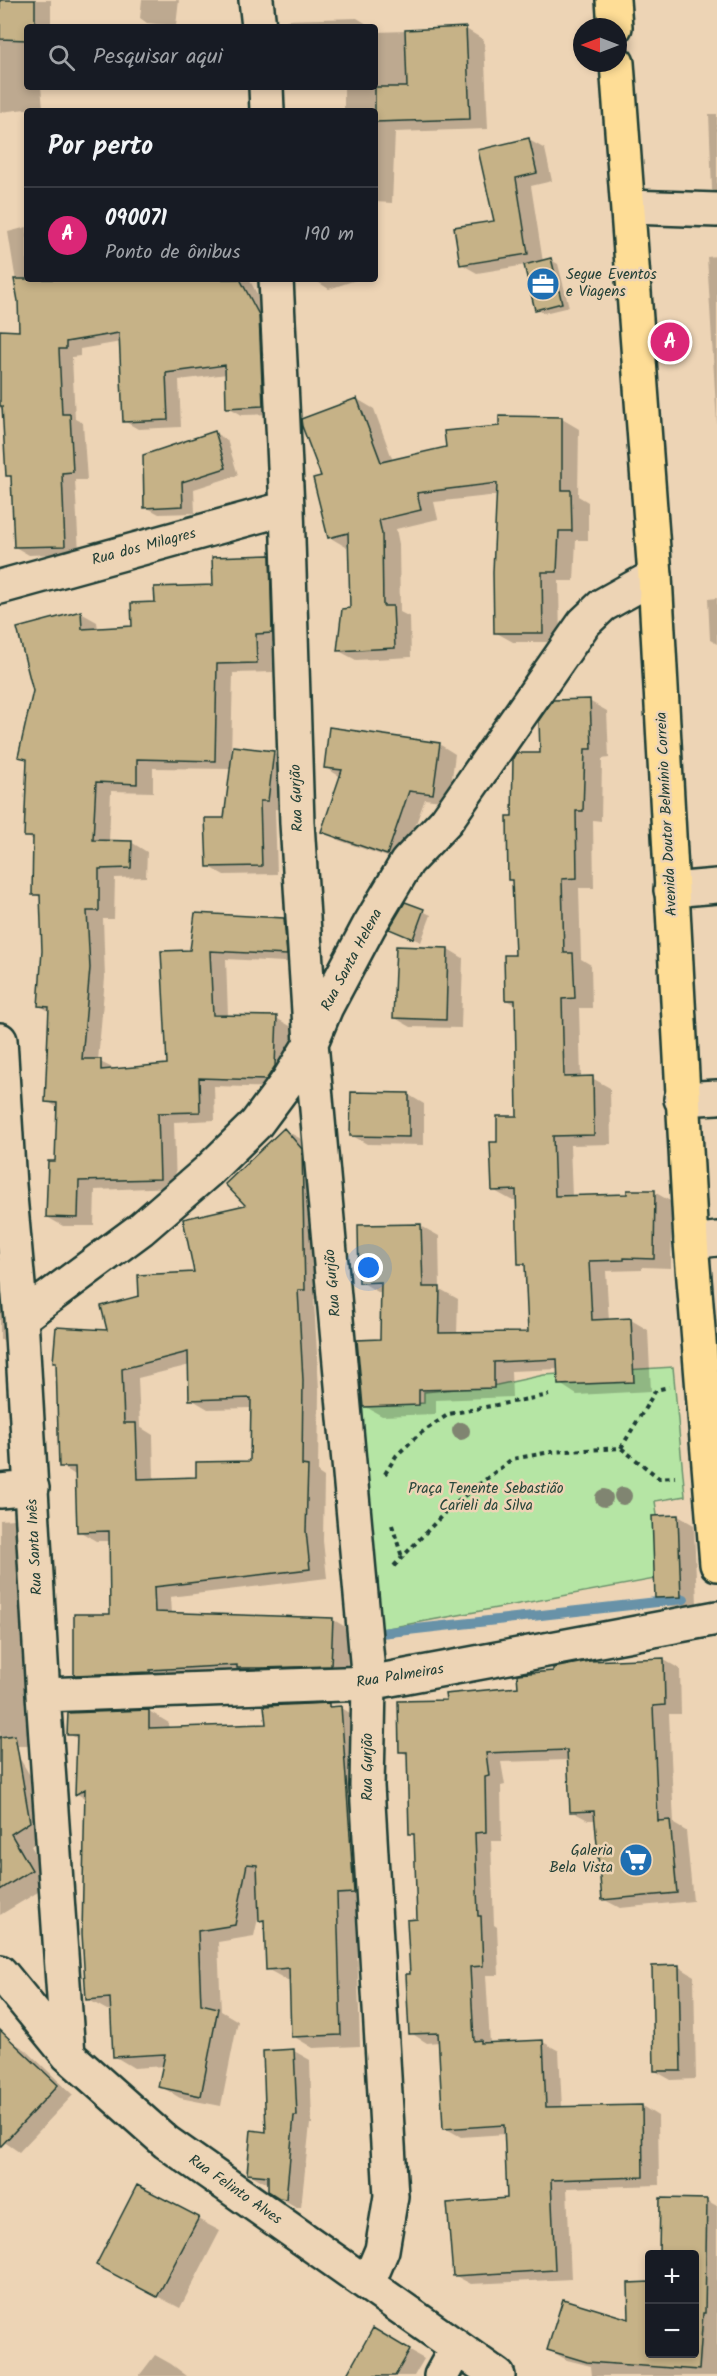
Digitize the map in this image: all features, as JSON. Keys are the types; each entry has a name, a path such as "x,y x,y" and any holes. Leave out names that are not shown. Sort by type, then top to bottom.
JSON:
{"main road":[{"path":"613,0 614,18"},
{"name":"Avenida Doutor Belmínio Correia","path":"618,72 655,576 681,1099 704,1241 702,1379 717,1564"}],"street":[{"path":"256,0 259,24"},
{"path":"266,90 267,108"},
{"path":"628,207 717,210"},
{"name":"Rua Gurjão","path":"276,282 287,508 297,824 311,1043 369,1683 367,1786 391,2196 382,2250 368,2283"},
{"name":"Rua dos Milagres","path":"0,587 287,508"},
{"name":"Rua Santa Helena","path":"21,1318 141,1229 208,1171 256,1124 288,1081 311,1043 326,1007 369,926 407,862 452,812 584,623 603,605 655,576"},
{"path":"671,890 717,886"},
{"name":"Rua Santa Inês","path":"0,1040 5,1185 21,1318 43,1695 68,2055"},
{"path":"681,1099 717,1097"},
{"path":"0,1491 32,1488"},
{"name":"Rua Palmeiras","path":"43,1695 369,1683 717,1618"},
{"name":"Rua Felinto Alves","path":"0,1972 68,2055 166,2142 498,2376"},
{"path":"441,2376 457,2347"}],"path":[{"path":"621,1448 656,1390 702,1379"},
{"path":"380,1482 396,1456 418,1435 449,1414 549,1395"},
{"path":"362,1592 373,1589 450,1507 512,1459 551,1452 621,1448 659,1478 710,1473"}],"green space":[{"name":"Praça Tenente Sebastião Carieli da Silva","path":"673,1367 685,1496 655,1501 666,1577 377,1630 357,1407 424,1403 424,1392 497,1385 544,1375"}],"building":[{"path":"0,0 35,0 35,24 24,24 24,40 0,39"},
{"path":"466,27 470,119 378,122 375,90 378,90 378,87 407,87 405,30"},
{"path":"529,138 537,173 516,178 528,254 460,265 454,227 494,221 478,150"},
{"name":"Segue Eventos e Viagens","path":"551,258 562,303 535,310 524,265"},
{"path":"14,279 24,279 24,282 242,282 259,315 263,406 226,408 225,365 166,373 168,420 123,422 119,333 66,342 66,349 59,349 62,414 70,414 73,472 62,473 65,546 14,547 11,476 6,476 2,406 0,406 0,330 19,331 18,301"},
{"path":"357,398 381,462 446,447 444,431 499,426 499,416 562,417 562,490 571,490 572,531 559,531 557,572 542,572 543,633 494,633 493,572 497,483 417,493 421,510 379,520 382,534 383,606 393,606 395,648 337,651 342,609 350,608 348,533 328,538 313,478 321,476 301,419"},
{"path":"215,431 226,468 182,482 183,506 144,508 143,455"},
{"path":"270,555 272,633 256,634 257,663 217,664 215,761 137,759 137,784 96,782 93,840 132,841 131,868 99,869 99,911 87,911 90,968 82,1059 101,1059 101,1070 167,1064 161,951 190,950 195,913 284,918 287,955 210,951 213,1015 277,1016 275,1066 266,1080 199,1078 200,1112 158,1113 160,1179 79,1181 78,1218 46,1217 48,1161 55,1161 57,1103 45,1102 49,1007 38,1006 42,951 40,895 32,895 33,837 24,837 27,759 18,757 33,691 17,628 81,611 82,629 132,626 131,603 155,602 154,587 213,585 212,557"},
{"path":"590,699 592,749 585,749 583,811 576,811 577,878 562,879 564,953 573,953 575,998 562,999 564,1077 593,1076 594,1135 553,1136 555,1196 627,1194 627,1190 655,1190 654,1259 624,1258 624,1260 589,1261 592,1320 631,1318 634,1382 558,1385 557,1359 494,1362 494,1388 419,1390 419,1405 363,1407 357,1340 380,1339 381,1282 359,1283 358,1225 421,1224 423,1287 440,1287 439,1333 528,1332 525,1264 518,1264 516,1190 492,1191 490,1142 497,1142 497,1116 517,1116 515,1000 505,1000 504,955 515,955 512,880 508,880 507,816 512,816 513,758 516,753 540,753 539,720 553,700"},
{"path":"329,727 440,743 433,794 409,791 387,855 321,832 342,770 324,768"},
{"path":"233,746 274,751 268,801 260,801 262,866 207,867 205,818 224,818"},
{"path":"405,902 424,909 413,939 389,929"},
{"path":"396,946 448,948 446,1020 393,1018"},
{"path":"351,1092 409,1093 409,1137 350,1136"},
{"path":"284,1128 302,1149 305,1290 298,1290 303,1380 302,1465 308,1466 306,1531 310,1569 154,1587 155,1612 333,1618 331,1666 237,1668 237,1665 74,1675 74,1614 110,1614 109,1531 77,1532 75,1467 59,1467 56,1362 53,1362 56,1327 107,1330 101,1306 139,1296 138,1275 194,1272 183,1219 245,1205 225,1184","holes":["188,1352 189,1400 251,1398 250,1461 196,1462 196,1477 138,1479 136,1423 124,1423 122,1369"]},
{"path":"678,1515 681,1597 655,1598 652,1516"},
{"path":"664,1658 665,1705 653,1706 658,1821 670,1820 677,1893 602,1900 594,1811 570,1812 567,1750 486,1753 489,1776 485,1777 486,1832 475,1833 478,1916 481,1916 483,1966 470,1967 474,2041 481,2040 481,2043 543,2040 546,2107 642,2105 643,2177 551,2180 555,2270 453,2276 447,2203 507,2198 504,2125 443,2129 438,2033 409,2034 406,1974 410,1974 407,1920 417,1919 414,1834 409,1834 407,1752 399,1752 398,1701 446,1700 445,1694 518,1687 517,1674 553,1671 553,1668 589,1661"},
{"path":"329,1703 329,1707 341,1706 354,1893 337,1894 341,2035 291,2037 289,1968 266,1970 264,1920 259,1921 257,1865 247,1864 235,1925 198,1931 201,2004 218,2008 201,2096 158,2087 165,2054 113,2057 110,1998 86,2000 82,1933 85,1789 75,1795 77,1735 67,1735 68,1713 149,1710 149,1728 266,1724 264,1706"},
{"path":"15,1735 30,1822 11,1834 32,1870 0,1890 0,1737"},
{"path":"679,1965 681,2071 654,2071 652,1966"},
{"path":"0,2030 58,2085 0,2147"},
{"path":"294,2049 297,2116 294,2116 286,2199 279,2198 268,2191 268,2176 247,2174 251,2130 266,2132 263,2051"},
{"path":"137,2185 199,2217 157,2297 96,2265"},
{"path":"660,2198 707,2199 705,2313 703,2313 699,2370 587,2362 547,2350 563,2299 629,2319 628,2283 645,2282 645,2358 699,2358 699,2250 659,2250"},
{"path":"373,2328 410,2350 395,2376 346,2376"}],"waterway":[{"path":"381,1633 684,1599"}],"place":[{"name":"Segue Eventos e Viagens","path":"543,284"},
{"name":"090071","path":"670,342"},
{"name":"Galeria Bela Vista","path":"636,1860"}]}
